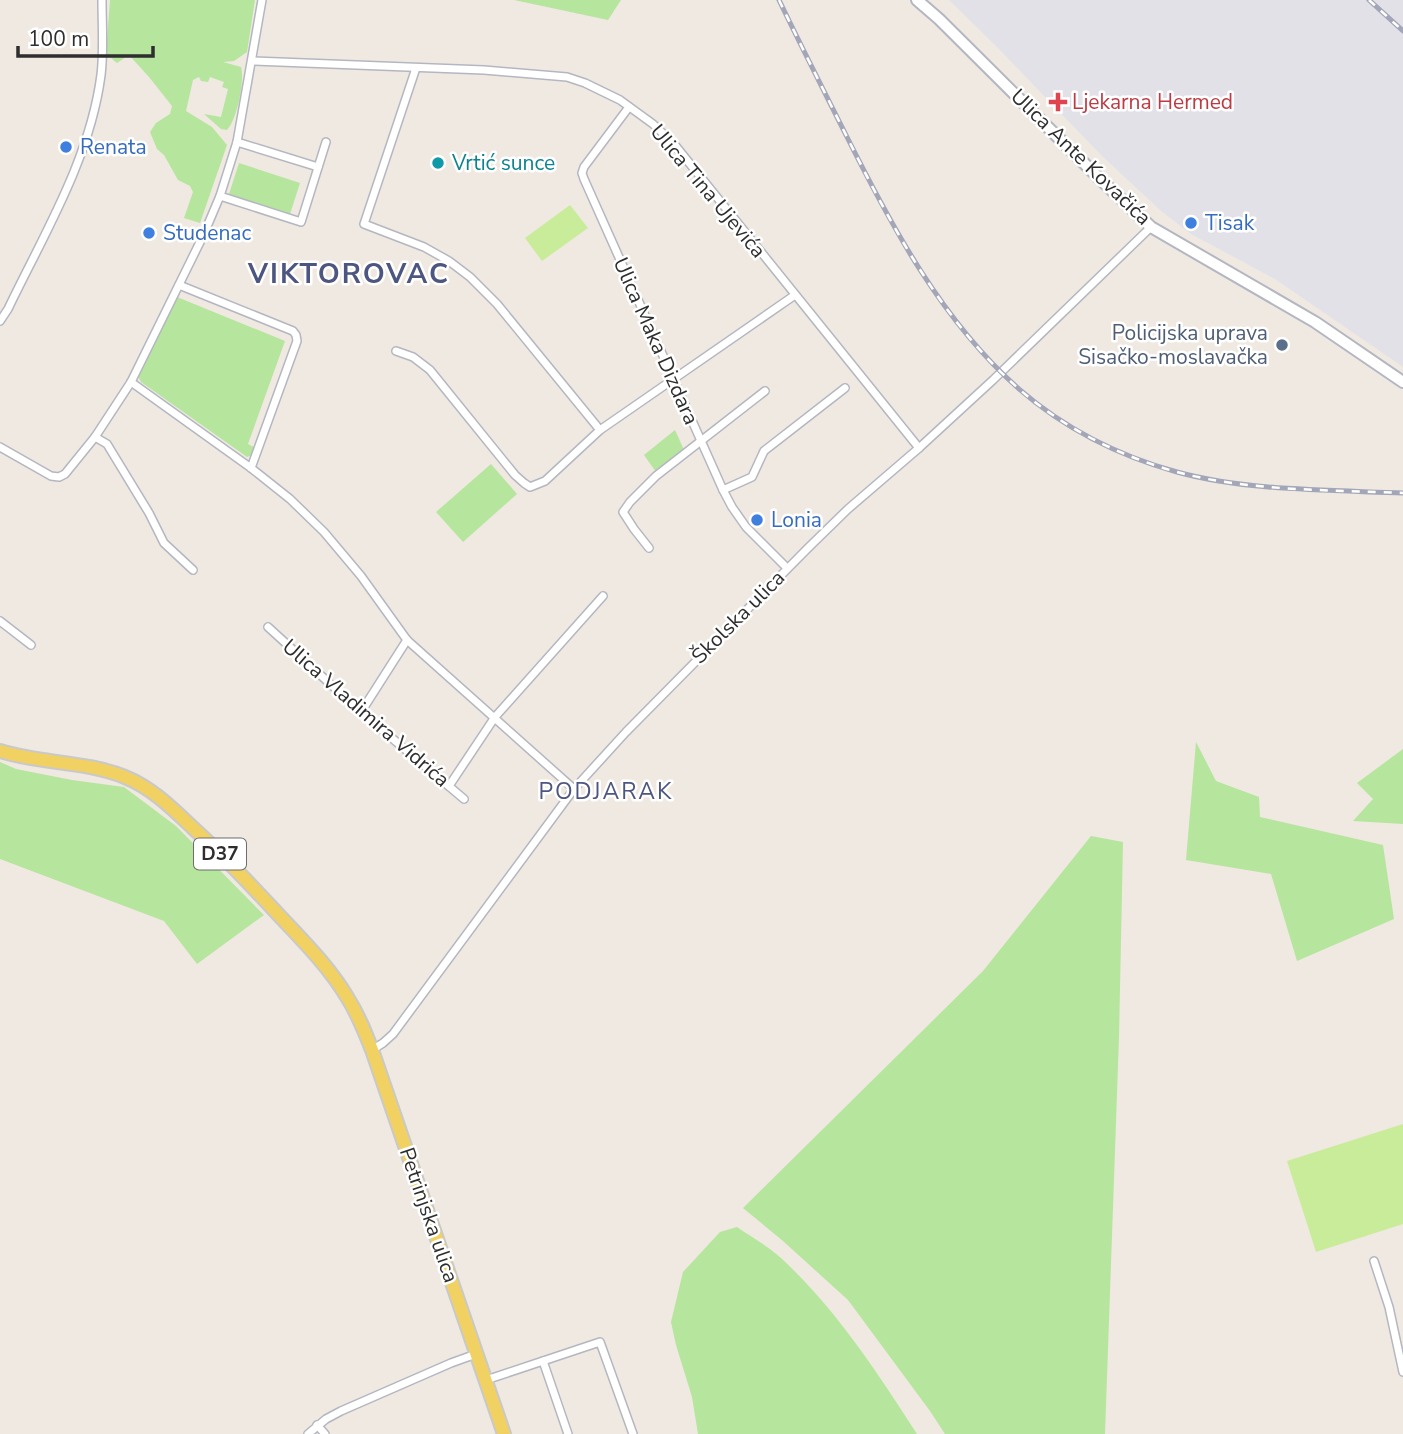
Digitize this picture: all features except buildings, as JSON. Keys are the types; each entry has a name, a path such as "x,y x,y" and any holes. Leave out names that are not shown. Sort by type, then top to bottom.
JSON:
{"main road":[{"name":"Ulica Ante Kovačića","path":"917,0 1151,227 1315,322 1403,382"},
{"name":"D37","path":"0,751 30,759 105,770 132,780 162,800 243,877 327,968 348,998 372,1050"},
{"name":"Petrinjska ulica","path":"372,1050 504,1434"}],"street":[{"path":"0,321 60,203 87,135 102,74 102,0"},
{"path":"0,447 51,476 59,477 65,474 95,437 131,382 220,196 237,142 262,0"},
{"name":"Ulica Tina Ujevića","path":"252,61 485,70 567,77 620,100 653,124 674,144 919,448"},
{"path":"416,68 364,224 424,247 470,277 497,304 600,430"},
{"name":"Ulica Maka Dizdara","path":"629,107 582,173 723,490 746,527 787,568"},
{"path":"237,142 318,167"},
{"path":"220,196 301,222 326,142"},
{"name":"Školska ulica","path":"372,1050 393,1034 575,789 680,676 848,509 919,448 1151,227"},
{"path":"179,285 293,331 296,335 297,341 251,468"},
{"path":"396,351 413,357 430,370 516,475 530,487 545,481 600,430 795,295"},
{"path":"131,382 290,499 324,532 361,576 407,640 575,789"},
{"path":"723,490 752,477 764,452 845,388"},
{"path":"649,548 624,512 630,502 656,476 765,391"},
{"path":"95,437 107,444 164,543 193,570"},
{"path":"449,786 495,717 603,596"},
{"path":"0,621 31,645"},
{"name":"Ulica Vladimira Vidrića","path":"268,627 361,712 464,799"},
{"path":"361,712 407,640"},
{"path":"1374,1261 1392,1319 1403,1372"},
{"path":"485,1381 600,1342 633,1434"},
{"path":"308,1434 317,1425 341,1411 476,1354"},
{"path":"542,1361 568,1434"},
{"path":"317,1425 324,1434"}],"shaded area":[{"path":"949,0 1403,0 1403,367 1275,279 1191,234 1160,210 1102,156"}],"green space":[{"path":"110,0 255,0 247,52 234,61 223,62 241,67 242,73 237,109 227,130 221,129 204,114 221,117 228,89 222,87 224,82 210,77 208,82 201,81 199,77 193,80 186,111 212,127 227,145 200,223 184,218 193,192 190,186 178,180 164,155 157,149 150,132 156,123 170,114 172,106 129,55 117,63 106,54"},
{"path":"514,0 621,0 608,20"},
{"path":"239,163 300,183 290,214 229,194"},
{"path":"570,205 588,228 542,261 525,238"},
{"path":"177,297 285,341 248,444 254,447 252,455 247,457 141,382 138,376"},
{"path":"675,430 684,450 656,472 644,455"},
{"path":"491,464 517,494 463,542 436,512"},
{"path":"1196,742 1216,781 1259,797 1260,817 1383,845 1394,919 1297,961 1271,874 1186,860"},
{"path":"1403,749 1403,824 1353,821 1373,799 1357,783"},
{"path":"0,762 16,769 124,787 176,826 264,915 197,964 164,921 0,859"},
{"path":"1091,836 1123,842 1105,1434 945,1434 848,1300 743,1208 983,971"},
{"path":"1403,1124 1403,1224 1316,1252 1287,1161"},
{"path":"737,1227 776,1254 820,1298 871,1365 917,1434 698,1434 692,1397 671,1322 683,1272 720,1232"}],"railway":[{"path":"779,0 864,171 921,271 966,334 991,362 1036,403 1073,428 1113,449 1177,472 1260,486 1403,493"},
{"path":"1369,0 1403,31"}],"place":[{"name":"Ljekarna Hermed","path":"1058,102"},
{"name":"Renata","path":"66,147"},
{"name":"Vrtić sunce","path":"438,163"},
{"name":"Tisak","path":"1191,223"},
{"name":"Studenac","path":"149,233"},
{"name":"Policijska uprava Sisačko-moslavačka","path":"1282,345"},
{"name":"Lonia","path":"757,520"}],"district":[{"name":"VIKTOROVAC","path":"349,274"},
{"name":"PODJARAK","path":"606,791"}]}
